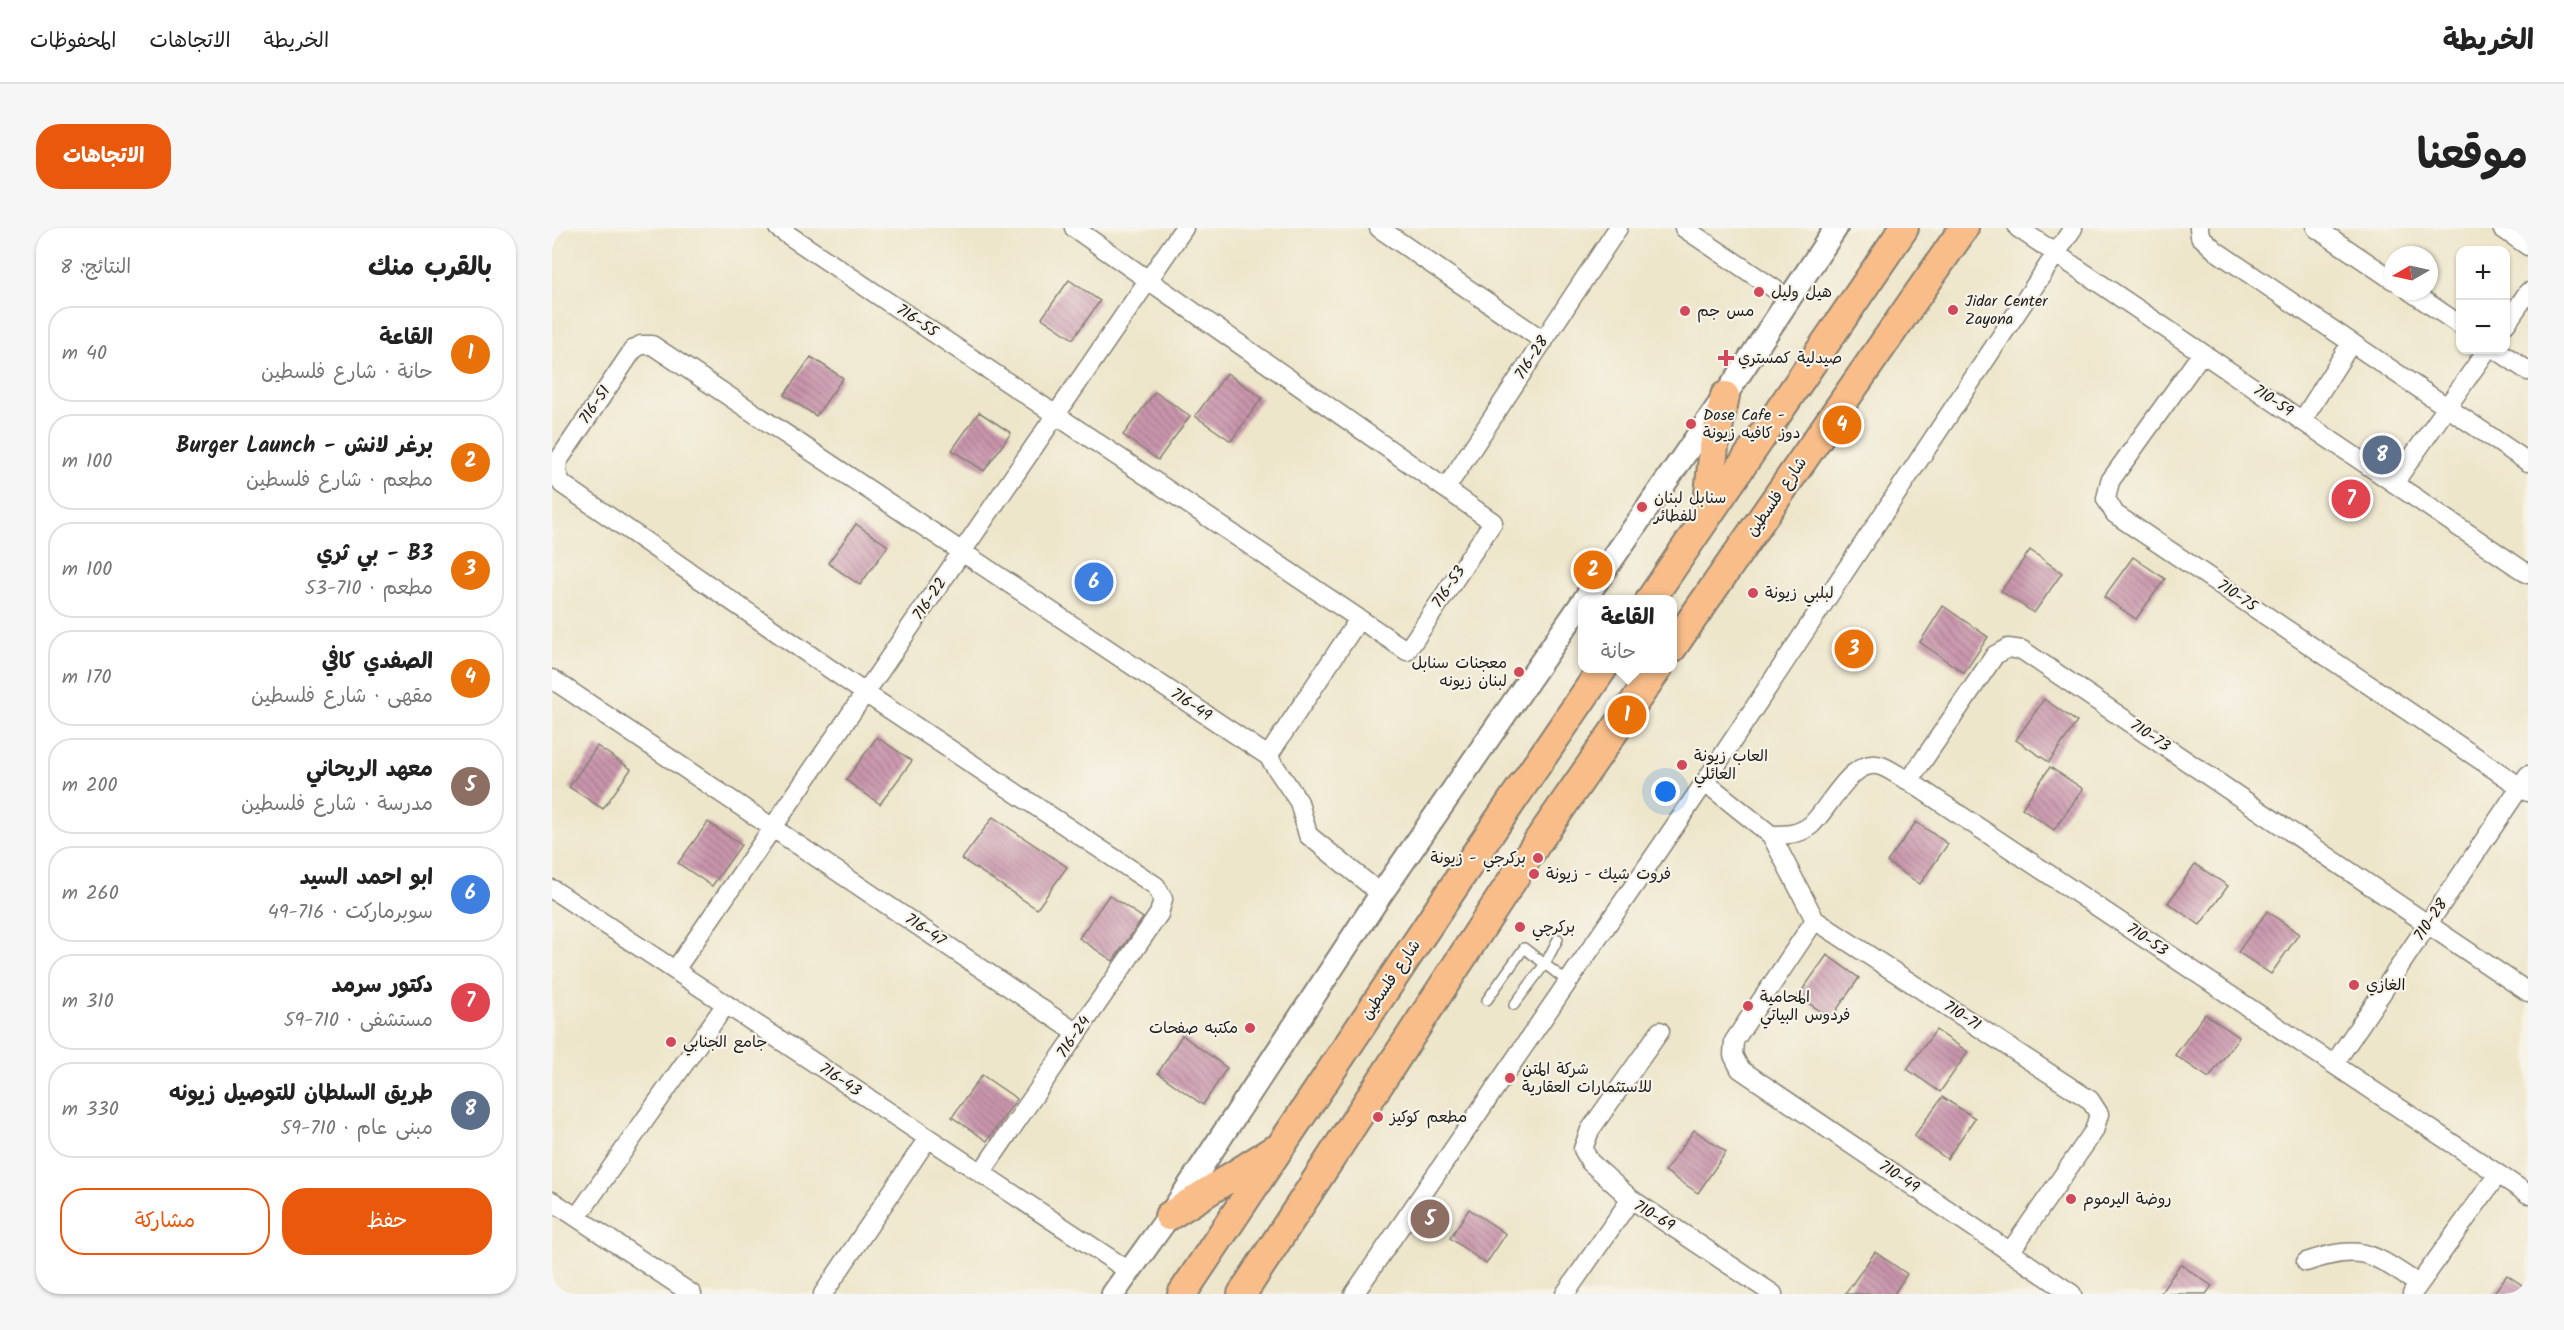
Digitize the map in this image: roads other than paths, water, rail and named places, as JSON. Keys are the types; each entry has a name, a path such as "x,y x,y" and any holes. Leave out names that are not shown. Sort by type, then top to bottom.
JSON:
{"main road":[{"path":"1653,595 1904,228"},
{"name":"شارع فلسطين","path":"1677,641 1964,228"},
{"path":"1706,518 1714,447 1725,396"},
{"name":"شارع فلسطين","path":"1182,1294 1473,858 1600,673"},
{"path":"1242,1294 1536,844 1655,673"},
{"path":"1502,817 1507,828 1517,840 1536,844"},
{"path":"1473,858 1484,857 1494,862 1502,869 1510,884"},
{"path":"1169,1216 1281,1146"}],"street":[{"name":"716-55","path":"778,228 1056,415"},
{"path":"1074,228 1149,279"},
{"name":"716-22","path":"675,970 1184,228"},
{"path":"1379,228 1544,341"},
{"name":"716-28","path":"1446,488 1618,228"},
{"path":"1684,228 1788,298"},
{"path":"1587,595 1725,396 1836,228"},
{"name":"710-59","path":"2018,228 2528,574"},
{"path":"1354,1294 1705,782 2073,228"},
{"path":"2199,228 2200,236 2208,245 2528,462"},
{"path":"2316,228 2384,274"},
{"path":"2502,228 2528,246"},
{"name":"716-53","path":"1056,415 1407,651 1493,522 1149,279"},
{"path":"2510,317 2528,292"},
{"path":"2423,300 2456,322"},
{"path":"2302,421 2351,343"},
{"name":"716-51","path":"865,693 562,484 557,473 558,461 633,350 641,345 652,345 962,552"},
{"name":"710-75","path":"2202,353 2110,482 2106,499 2115,513 2525,785"},
{"path":"2394,483 2484,354"},
{"path":"2503,354 2528,371"},
{"name":"716-49","path":"962,552 1268,756 1299,802 1308,834 1381,894"},
{"path":"1113,1294 1169,1216 1381,894 1578,608"},
{"path":"1268,756 1359,619"},
{"name":"710-73","path":"1909,782 1995,655 2008,648 2022,650 2528,992"},
{"name":"716-47","path":"552,679 1077,1033"},
{"name":"716-24","path":"865,693 1156,886 1163,898 1159,914 981,1173"},
{"name":"710-53","path":"1771,835 1795,834 1810,826 1857,769 1869,764 1881,766 1909,782 2528,1194"},
{"path":"1705,782 1771,835 1815,920"},
{"name":"710-28","path":"2334,1064 2525,785"},
{"name":"716-43","path":"552,889 1129,1271"},
{"name":"710-49","path":"1815,920 1734,1041 1733,1055 1740,1069 2072,1294"},
{"name":"710-71","path":"1815,920 2090,1100 2099,1114 2094,1131 2010,1252"},
{"path":"577,1217 726,1004"},
{"path":"1631,1199 1590,1162 1583,1149 1590,1130 1660,1031"},
{"path":"823,1294 928,1138"},
{"path":"2306,1262 2332,1253 2372,1254 2415,1289 2498,1174"},
{"name":"710-69","path":"1565,1294 1631,1199 1773,1294"},
{"path":"552,1201 692,1294"}],"lane":[{"path":"1514,1005 1545,964 1558,939"},
{"path":"1487,1000 1524,948 1568,982"}],"place":[{"name":"هيل وليل","path":"1759,292"},
{"name":"Jidar Center Zayona","path":"1953,310"},
{"name":"مس جم","path":"1685,311"},
{"name":"صيدلية كمستري","path":"1726,358"},
{"name":"Dose Cafe - دوز كافيه زيونة","path":"1691,424"},
{"name":"الصفدي كافي","path":"1842,425"},
{"name":"طريق السلطان للتوصيل زيونه","path":"2382,455"},
{"name":"دكتور سرمد","path":"2351,499"},
{"name":"سنابل لبنان للفطائر","path":"1642,507"},
{"name":"برغر لانش - Burger Launch","path":"1593,570"},
{"name":"ابو احمد السيد","path":"1094,582"},
{"name":"لبلبي زيونة","path":"1753,593"},
{"name":"B3 - بي ثري","path":"1854,649"},
{"name":"معجنات سنابل لبنان زيونه","path":"1519,672"},
{"name":"القاعة","path":"1627,715"},
{"name":"العاب زيونة العائلي","path":"1682,765"},
{"name":"بركرجي - زيونة","path":"1538,858"},
{"name":"فروت شيك - زيونة","path":"1534,874"},
{"name":"بركرچي","path":"1520,927"},
{"name":"الغازي","path":"2354,985"},
{"name":"المحامية فردوس البياتي","path":"1748,1006"},
{"name":"مكتبه صفحات","path":"1250,1028"},
{"name":"جامع الجنابي","path":"671,1042"},
{"name":"شركة المتن للاستثمارات العقارية","path":"1510,1078"},
{"name":"مطعم كوكيز","path":"1378,1117"},
{"name":"روضة اليرموم","path":"2071,1199"},
{"name":"معهد الريحاني","path":"1430,1219"}]}
